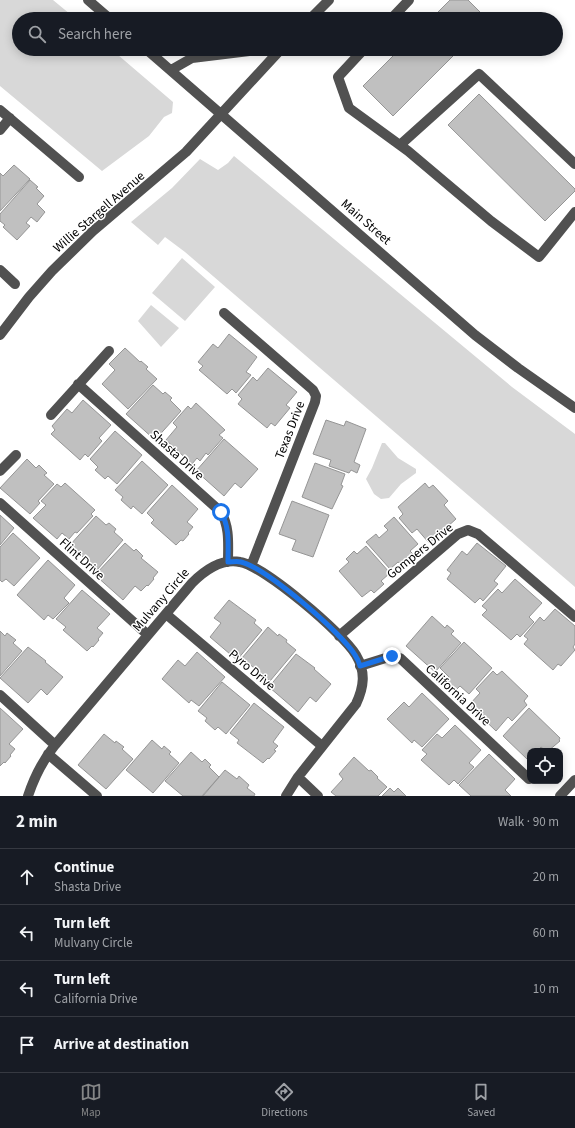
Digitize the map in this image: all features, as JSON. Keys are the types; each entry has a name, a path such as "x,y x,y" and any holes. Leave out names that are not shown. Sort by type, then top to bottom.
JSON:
{"street":[{"path":"88,0 102,12"},
{"path":"317,12 329,0"},
{"path":"398,12 409,0"},
{"name":"Main Street","path":"154,56 475,335 518,368 575,408"},
{"path":"171,70 192,58 208,56"},
{"name":"Willie Stargell Avenue","path":"0,335 29,297 52,271 93,231 186,152 275,56"},
{"path":"358,56 338,77 349,108 400,145 491,221 539,257 575,212"},
{"path":"400,145 479,74 575,164"},
{"path":"0,110 80,177"},
{"path":"0,130 10,118"},
{"path":"2,272 15,284"},
{"name":"Texas Drive","path":"224,313 313,390 316,396 315,402 251,566"},
{"path":"51,415 109,351"},
{"name":"Shasta Drive","path":"78,384 221,512 228,529 228,562"},
{"path":"0,471 16,455"},
{"name":"Flint Drive","path":"0,503 148,635"},
{"name":"Gompers Drive","path":"339,636 458,534 468,530 478,534 575,617"},
{"name":"Mulvany Circle","path":"28,796 33,782 54,745 148,635 202,573 214,566 228,562 240,562 251,566 274,580 295,596 339,636 355,654 360,666 363,679 362,692 356,704 322,746 286,796"},
{"name":"Pyro Drive","path":"166,614 322,746"},
{"name":"California Drive","path":"360,666 392,656 400,658 527,777"},
{"path":"0,695 54,745"},
{"path":"48,754 97,796"},
{"path":"298,778 318,796"},
{"path":"560,796 575,780"}],"shaded area":[{"path":"0,0 53,0 68,12 12,12 12,56 119,56 173,102 172,113 164,117 149,136 102,171 0,86"},
{"path":"234,156 512,387 575,434 575,587 185,252 165,237 158,245 131,222 172,188 200,159 218,170 228,163"},
{"path":"182,258 215,287 185,321 152,293"},
{"path":"151,305 179,328 161,347 138,321"},
{"path":"382,443 385,443 398,458 416,469 416,473 401,484 389,498 381,499 374,494 366,479"}],"building":[{"path":"450,0 468,0 480,12 438,12"},
{"path":"393,56 453,56 393,116 363,86"},
{"path":"479,94 575,189 575,191 545,221 448,125"},
{"path":"14,165 30,179 0,211 0,173 3,176"},
{"path":"30,180 38,187 36,188 44,196 37,204 45,212 37,222 31,217 26,223 30,226 17,240 3,227 5,225 0,221 0,214"},
{"path":"229,334 257,357 246,372 251,375 236,393 232,389 227,394 199,370 203,366 198,362 213,344 218,348"},
{"path":"125,348 140,362 141,361 148,367 146,369 157,379 128,409 102,384 115,370 109,364"},
{"path":"268,368 297,392 286,405 290,408 275,426 271,423 267,428 238,404 242,399 238,395 253,377 257,381"},
{"path":"153,385 163,394 165,392 172,398 170,400 181,411 155,440 126,414"},
{"path":"83,400 111,425 99,438 102,441 88,457 85,454 80,460 51,434 55,430 52,426 67,409 72,413"},
{"path":"196,403 225,430 219,435 223,438 208,455 206,453 200,461 197,458 192,464 166,440 177,427 173,423 188,406 191,409"},
{"path":"326,420 344,426 346,421 366,429 354,462 360,465 357,473 351,470 349,473 329,466 331,460 313,454"},
{"path":"115,431 142,455 117,484 108,476 105,479 95,470 98,467 90,459"},
{"path":"224,439 258,469 241,488 235,483 224,496 196,471"},
{"path":"27,459 36,468 39,465 47,473 44,475 54,484 38,501 40,503 30,514 0,488"},
{"path":"142,461 168,485 142,514 133,506 131,509 121,500 123,497 115,490"},
{"path":"315,463 345,474 341,485 343,486 332,509 302,497"},
{"path":"65,483 95,510 91,514 93,516 77,533 75,532 69,539 62,533 57,539 33,518 46,505 41,501 57,484 61,487"},
{"path":"425,483 429,488 433,485 448,501 444,505 456,519 429,543 417,529 412,533 399,518 403,514 398,507"},
{"path":"172,485 198,509 187,522 193,527 188,533 189,534 183,541 181,540 176,545 151,523 154,520 147,513"},
{"path":"292,501 329,515 313,557 292,550 296,540 279,534"},
{"path":"0,515 14,528 0,545"},
{"path":"96,516 106,525 109,523 116,529 114,532 123,540 97,570 70,545"},
{"path":"394,517 418,544 410,551 413,554 401,564 398,562 390,569 366,542 376,534 379,538 388,530 384,526"},
{"path":"13,533 40,558 14,586 6,579 2,582 0,580 0,547"},
{"path":"125,543 134,551 136,549 143,556 141,558 158,572 148,586 147,585 141,591 135,586 123,600 95,575"},
{"path":"477,543 506,566 494,581 498,584 483,601 480,598 475,603 447,579 451,573 447,570 462,551 467,555"},
{"path":"366,546 390,573 381,581 384,584 374,593 371,590 362,597 339,571 349,562 346,559 354,551 357,554"},
{"path":"48,560 75,585 64,598 69,603 53,619 48,615 44,620 17,595"},
{"path":"515,579 542,603 529,617 534,622 520,637 517,634 511,640 482,615 487,610 482,606 498,589 502,593"},
{"path":"82,590 110,614 97,628 103,633 98,639 99,640 87,651 63,630 66,627 56,619"},
{"path":"229,600 256,620 254,623 262,630 237,660 210,637 221,623 214,618"},
{"path":"555,609 575,626 575,644 573,647 575,650 561,666 558,664 553,670 524,644 528,639 524,636 540,617 544,621"},
{"path":"432,616 445,628 447,625 454,631 451,634 461,643 435,672 406,646"},
{"path":"268,627 278,636 279,634 287,640 286,642 296,650 270,681 242,658"},
{"path":"0,631 5,636 7,633 16,640 13,643 22,651 0,676"},
{"path":"464,642 492,668 469,694 460,686 456,690 446,681 449,677 440,668"},
{"path":"28,647 63,677 47,695 41,689 28,703 0,678"},
{"path":"197,652 225,677 199,706 191,700 189,703 162,679 178,660 185,666"},
{"path":"296,654 315,668 314,669 331,684 316,702 310,697 298,712 269,687"},
{"path":"493,671 497,675 502,671 528,696 524,701 527,705 512,721 508,717 496,731 469,705 480,693 476,689"},
{"path":"222,682 250,705 226,734 218,727 215,730 205,721 207,718 198,711"},
{"path":"422,693 449,719 422,747 414,740 412,743 387,719 404,702 409,707"},
{"path":"254,703 284,727 273,742 278,746 274,750 276,751 263,763 237,743 239,740 230,733"},
{"path":"0,708 23,729 9,744 15,749 10,755 11,756 0,766"},
{"path":"529,708 560,738 560,741 552,748 527,748 527,759 503,736"},
{"path":"455,725 481,750 469,763 474,767 458,784 454,780 449,785 421,760 427,754 422,750 437,734 442,738"},
{"path":"104,734 115,743 116,741 124,747 122,749 133,759 106,789 78,765"},
{"path":"152,740 162,749 164,746 171,752 169,754 179,763 153,793 126,770"},
{"path":"191,752 202,762 205,759 211,765 209,767 219,777 202,796 183,796 165,781"},
{"path":"489,754 515,779 505,790 511,796 471,796 459,785"},
{"path":"354,757 369,771 371,770 387,787 378,796 336,796 331,792 343,779 339,774"},
{"path":"225,770 237,779 239,776 249,785 247,788 255,794 254,796 203,796"},
{"path":"390,788 394,792 398,788 406,796 382,796"}],"route":[{"path":"221,512 228,529 228,562 240,562 251,566 274,580 295,596 339,636 355,654 360,666 392,656"}]}
